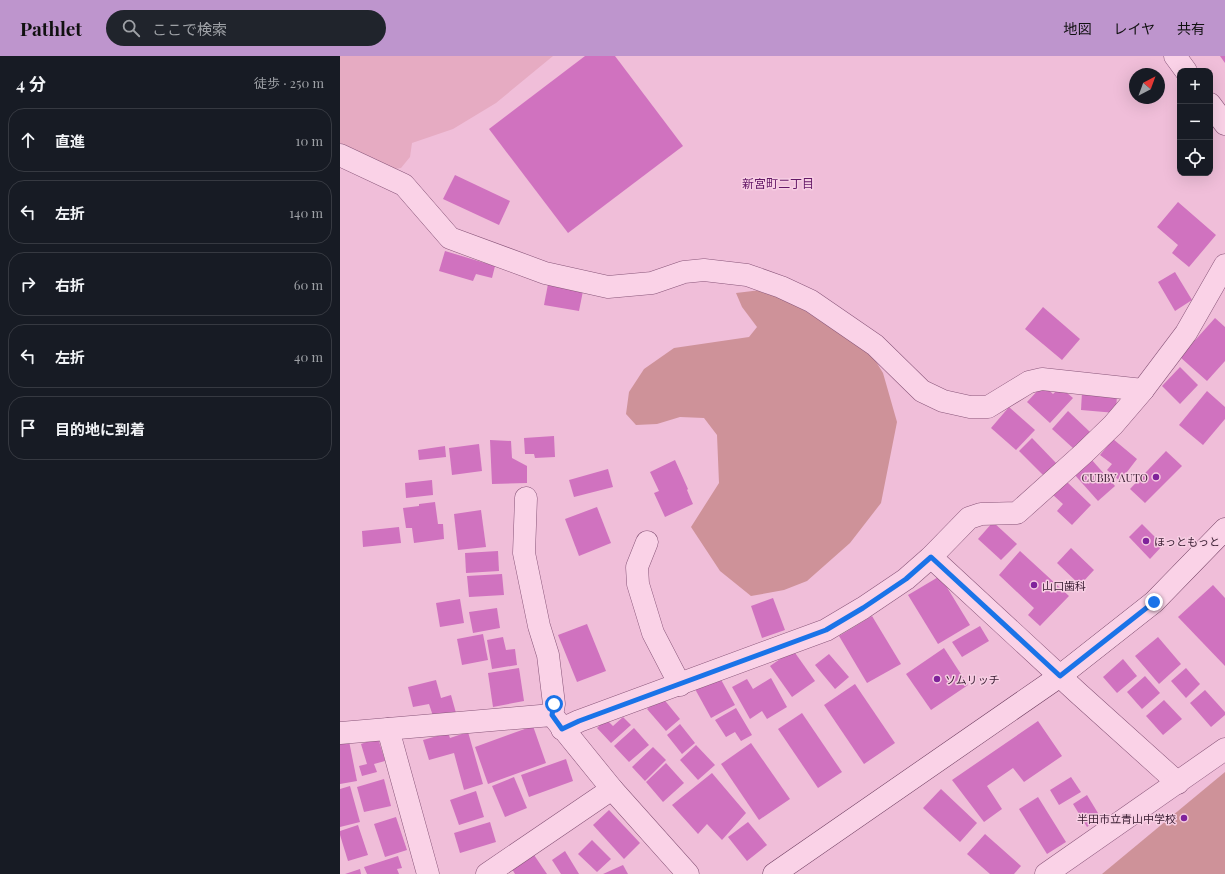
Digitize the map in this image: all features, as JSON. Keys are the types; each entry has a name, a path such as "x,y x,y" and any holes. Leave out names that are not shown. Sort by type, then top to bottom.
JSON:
{"street":[{"path":"1175,56 1184,68"},
{"path":"1213,108 1225,124"},
{"path":"340,155 404,185 450,238 545,273 608,287 652,283 684,272 704,270 747,275 781,287 811,301 876,345 922,391 943,401 970,407 988,407 1029,382 1042,379 1143,390"},
{"path":"340,733 388,729 579,721 826,630 863,608 906,579 931,557 969,518 981,514 1017,513 1084,453 1113,425 1143,390 1186,332 1225,265"},
{"path":"526,498 524,553 539,626 548,655 557,722 612,789 688,874"},
{"path":"774,874 1060,676 1154,602 1225,529"},
{"path":"647,542 637,567 638,584 653,633 680,685"},
{"path":"931,557 1178,783"},
{"path":"388,729 428,874"},
{"path":"1046,874 1225,749"},
{"path":"487,874 612,789"}],"shaded area":[{"path":"340,56 553,56 496,103 453,129 412,143 410,157 401,168 389,170 340,143"},
{"path":"761,290 801,308 872,355 883,373 897,422 881,503 850,543 807,581 784,590 751,596 720,571 691,527 719,483 717,435 704,418 680,417 657,424 636,425 626,414 629,392 644,369 674,348 749,337 757,327 742,307 736,293"},
{"name":"半田市立青山中学校","path":"1225,772 1225,874 1102,874"}],"building":[{"path":"585,56 615,56 683,146 568,233 489,129"},
{"path":"1220,56 1225,56 1225,63"},
{"path":"455,175 510,201 499,225 443,199"},
{"path":"1178,202 1216,235 1189,267 1172,253 1178,245 1157,227"},
{"path":"445,251 495,266 492,278 476,274 473,281 439,271"},
{"path":"1175,272 1192,300 1175,311 1158,282"},
{"path":"548,284 583,291 579,311 544,305"},
{"path":"1043,307 1080,339 1062,360 1025,329"},
{"path":"1215,318 1225,327 1225,361 1207,381 1180,357"},
{"path":"1180,367 1198,385 1180,404 1162,386"},
{"path":"1043,385 1053,394 1060,387 1073,398 1050,423 1027,402"},
{"path":"1207,391 1225,407 1225,419 1203,445 1179,425"},
{"path":"1082,392 1117,394 1116,413 1081,410"},
{"path":"1009,407 1035,430 1016,450 991,428"},
{"path":"1068,411 1090,432 1074,449 1052,429"},
{"path":"554,436 555,457 535,458 534,454 525,454 524,438"},
{"path":"1032,438 1057,464 1044,476 1019,451"},
{"path":"1113,439 1137,459 1120,481 1107,470 1112,464 1100,455"},
{"path":"490,440 511,441 512,458 527,466 527,483 492,484"},
{"path":"479,444 482,471 452,475 449,448"},
{"path":"445,446 446,457 419,460 418,450"},
{"name":"CUBBY AUTO","path":"1166,451 1182,466 1145,503 1130,489"},
{"path":"1091,459 1115,486 1098,501 1074,474"},
{"path":"675,460 693,504 665,517 654,493 659,491 650,472"},
{"path":"608,469 613,487 574,497 569,480"},
{"path":"432,480 433,495 406,498 405,483"},
{"path":"1066,481 1091,505 1072,525 1057,511 1063,504 1053,495"},
{"path":"435,502 438,524 443,524 444,539 414,543 412,528 406,528 403,508"},
{"path":"597,507 611,543 579,556 565,519"},
{"path":"481,510 486,547 458,550 454,514"},
{"path":"993,522 1017,544 1001,560 978,539"},
{"name":"ほっともっと","path":"1142,524 1163,545 1150,559 1129,537"},
{"path":"399,527 401,543 363,547 362,531"},
{"path":"1071,548 1094,570 1080,585 1057,563"},
{"path":"498,551 499,571 466,573 465,553"},
{"name":"山口歯科","path":"1020,551 1069,596 1040,626 1028,615 1034,608 999,575"},
{"path":"502,574 504,595 469,597 467,576"},
{"path":"940,576 970,625 938,644 908,595"},
{"path":"1213,585 1225,598 1225,666 1178,617"},
{"path":"773,598 785,630 762,638 751,606"},
{"path":"460,599 464,623 440,627 436,603"},
{"path":"497,608 500,628 473,633 469,612"},
{"path":"872,616 901,664 867,683 839,636"},
{"path":"587,624 606,671 577,682 558,635"},
{"path":"980,626 989,641 962,657 952,642"},
{"path":"483,634 488,660 462,665 457,639"},
{"path":"503,637 506,650 515,649 517,665 492,669 487,640"},
{"path":"1158,637 1181,664 1159,684 1135,656"},
{"name":"ソムリッチ","path":"944,648 968,685 931,710 906,674"},
{"path":"793,650 815,681 792,697 770,666"},
{"path":"829,654 849,677 835,689 815,665"},
{"path":"1123,659 1137,676 1117,693 1103,677"},
{"path":"519,668 524,701 493,707 488,673"},
{"path":"1186,668 1200,684 1186,698 1171,681"},
{"path":"719,676 735,705 711,718 695,689"},
{"path":"1145,676 1160,693 1142,709 1127,692"},
{"path":"771,678 787,707 767,719 762,711 750,719 732,687 747,679 753,689"},
{"path":"436,680 441,698 451,695 456,713 433,716 429,704 413,707 408,687"},
{"path":"855,684 895,743 864,764 824,705"},
{"path":"1205,690 1225,712 1225,715 1211,727 1190,703"},
{"path":"662,697 680,719 666,731 647,709"},
{"path":"1164,700 1182,719 1163,735 1146,716"},
{"path":"736,708 752,735 741,741 735,732 726,737 715,720"},
{"path":"802,713 842,772 818,788 778,729"},
{"path":"623,717 631,725 611,743 597,728 606,719 613,726"},
{"path":"1038,721 1062,756 1024,782 1013,768 987,786 1002,809 984,822 952,780"},
{"path":"680,724 695,743 682,754 667,735"},
{"path":"533,726 546,763 488,784 475,747"},
{"path":"634,728 649,745 629,762 614,746"},
{"path":"468,732 483,784 464,790 454,753 429,760 423,740 448,733 450,738"},
{"path":"378,738 385,761 374,764 377,772 362,776 359,766 367,764 361,744"},
{"path":"349,741 357,781 340,784 340,743"},
{"path":"751,743 790,799 759,820 721,764"},
{"path":"696,745 715,765 698,780 680,760"},
{"path":"653,747 666,760 645,781 632,767"},
{"path":"566,759 573,781 529,797 521,775"},
{"path":"666,763 684,783 663,802 646,782"},
{"path":"712,773 746,813 722,840 707,824 698,834 672,805"},
{"path":"514,777 527,808 505,817 492,786"},
{"path":"1071,777 1081,792 1059,805 1050,790"},
{"path":"384,779 391,806 364,812 357,787"},
{"path":"350,786 360,822 340,827 340,789"},
{"path":"941,789 977,823 960,842 923,808"},
{"path":"476,791 484,817 459,825 450,800"},
{"path":"1087,795 1101,818 1087,827 1073,804"},
{"path":"1038,797 1066,842 1047,854 1019,809"},
{"path":"609,810 640,843 624,859 593,825"},
{"path":"396,817 407,850 385,857 374,824"},
{"path":"490,822 496,842 460,853 454,833"},
{"path":"748,822 767,845 747,861 728,837"},
{"path":"358,825 368,855 348,861 340,831"},
{"path":"985,834 1021,866 1014,874 990,874 967,854"},
{"path":"592,840 611,859 597,872 578,854"},
{"path":"565,851 579,874 561,874 552,860"},
{"path":"534,855 547,874 515,874 512,869"},
{"path":"398,856 402,868 397,869 399,874 367,874 364,867"},
{"path":"623,865 628,874 603,874"},
{"path":"360,869 361,874 345,874"}],"place":[{"name":"CUBBY AUTO","path":"1156,477"},
{"name":"ほっともっと","path":"1146,541"},
{"name":"山口歯科","path":"1034,585"},
{"name":"ソムリッチ","path":"937,679"},
{"name":"半田市立青山中学校","path":"1184,818"}],"district":[{"name":"新宮町二丁目","path":"778,183"}],"route":[{"path":"554,704 552,715 562,729 579,721 826,630 863,608 906,579 931,557 1060,676 1154,602"}]}
